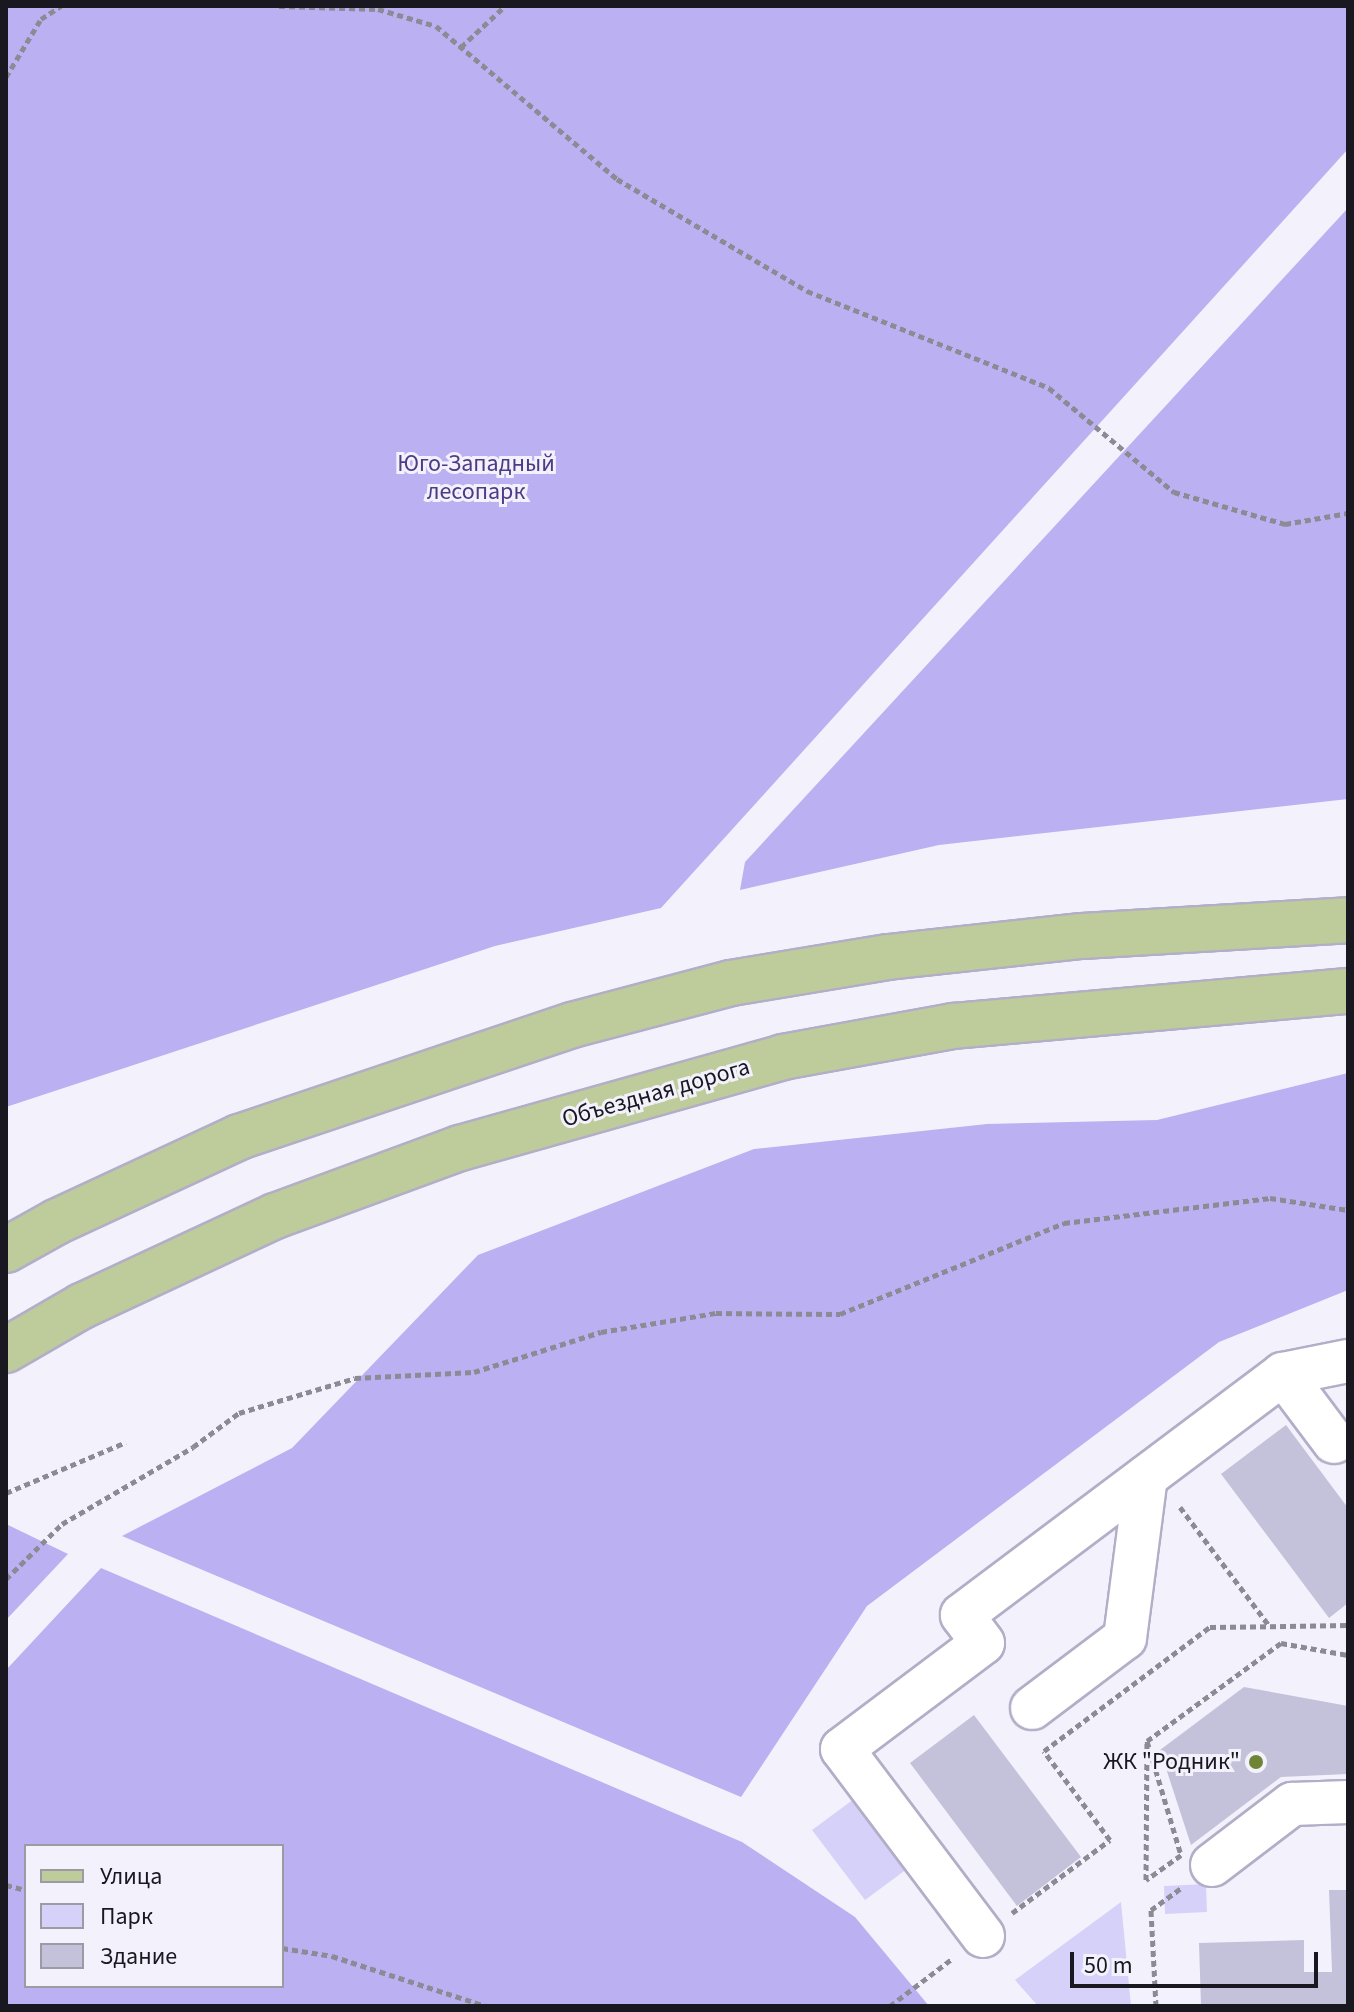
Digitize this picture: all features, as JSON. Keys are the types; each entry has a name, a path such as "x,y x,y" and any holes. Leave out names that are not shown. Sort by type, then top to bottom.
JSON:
{"main road":[{"path":"6,1250 56,1222 239,1137 572,1025 731,983 888,957 1082,936 1348,920"},
{"name":"Объездная дорога","path":"6,1350 82,1306 289,1211 460,1148 783,1057 954,1026 1348,991"}],"lane":[{"path":"983,1936 842,1749 983,1643 962,1615 1283,1374 1348,1361"},
{"path":"1283,1374 1334,1442"},
{"path":"1032,1708 1125,1638 1149,1474"},
{"path":"1212,1865 1292,1804 1348,1802"}],"path":[{"path":"6,77 41,19 61,6"},
{"path":"279,6 377,7 436,26 617,179 807,291 1049,388 1174,492 1285,524 1348,513"},
{"path":"461,47 505,6"},
{"path":"6,1579 62,1524 193,1447 239,1413 355,1378 474,1372 601,1332 716,1313 840,1314 1064,1223 1270,1198 1348,1210"},
{"path":"6,1493 126,1442"},
{"path":"1149,1474 1270,1628"},
{"path":"890,2006 1110,1840 1044,1751 1210,1627 1348,1625"},
{"path":"1147,1741 1281,1643 1348,1655"},
{"path":"1147,1741 1181,1855 1146,1880 1146,1864 1147,1741"},
{"path":"1156,2006 1151,1910 1212,1865"},
{"path":"284,1948 332,1956 486,2006"}],"green space":[{"name":"Юго-Западный лесопарк","path":"6,6 1348,6 1348,149 661,908 495,946 6,1107"},
{"path":"1348,208 1348,799 939,845 740,890 745,862"},
{"path":"1348,1073 1348,1290 1219,1342 867,1606 741,1797 122,1536 292,1448 478,1255 754,1149 987,1124 1157,1120"},
{"path":"6,1524 68,1554 6,1620"},
{"path":"101,1568 742,1842 855,1917 929,2006 6,2006 6,1670"},
{"path":"858,1796 911,1866 865,1900 812,1830"},
{"path":"1206,1884 1207,1912 1165,1914 1164,1886"},
{"path":"1121,1902 1131,2006 1038,2006 1015,1980"}],"building":[{"path":"1286,1425 1348,1508 1348,1603 1329,1618 1221,1474"},
{"name":"ЖК \"Родник\"","path":"1244,1687 1348,1706 1348,1774 1281,1777 1191,1845 1160,1750"},
{"path":"974,1715 1081,1857 1017,1906 910,1763"},
{"path":"1329,1890 1348,1890 1348,2006 1201,2006 1199,1943 1304,1940 1304,1972 1332,1972"}],"place":[{"name":"ЖК \"Родник\"","path":"1256,1762"}]}
